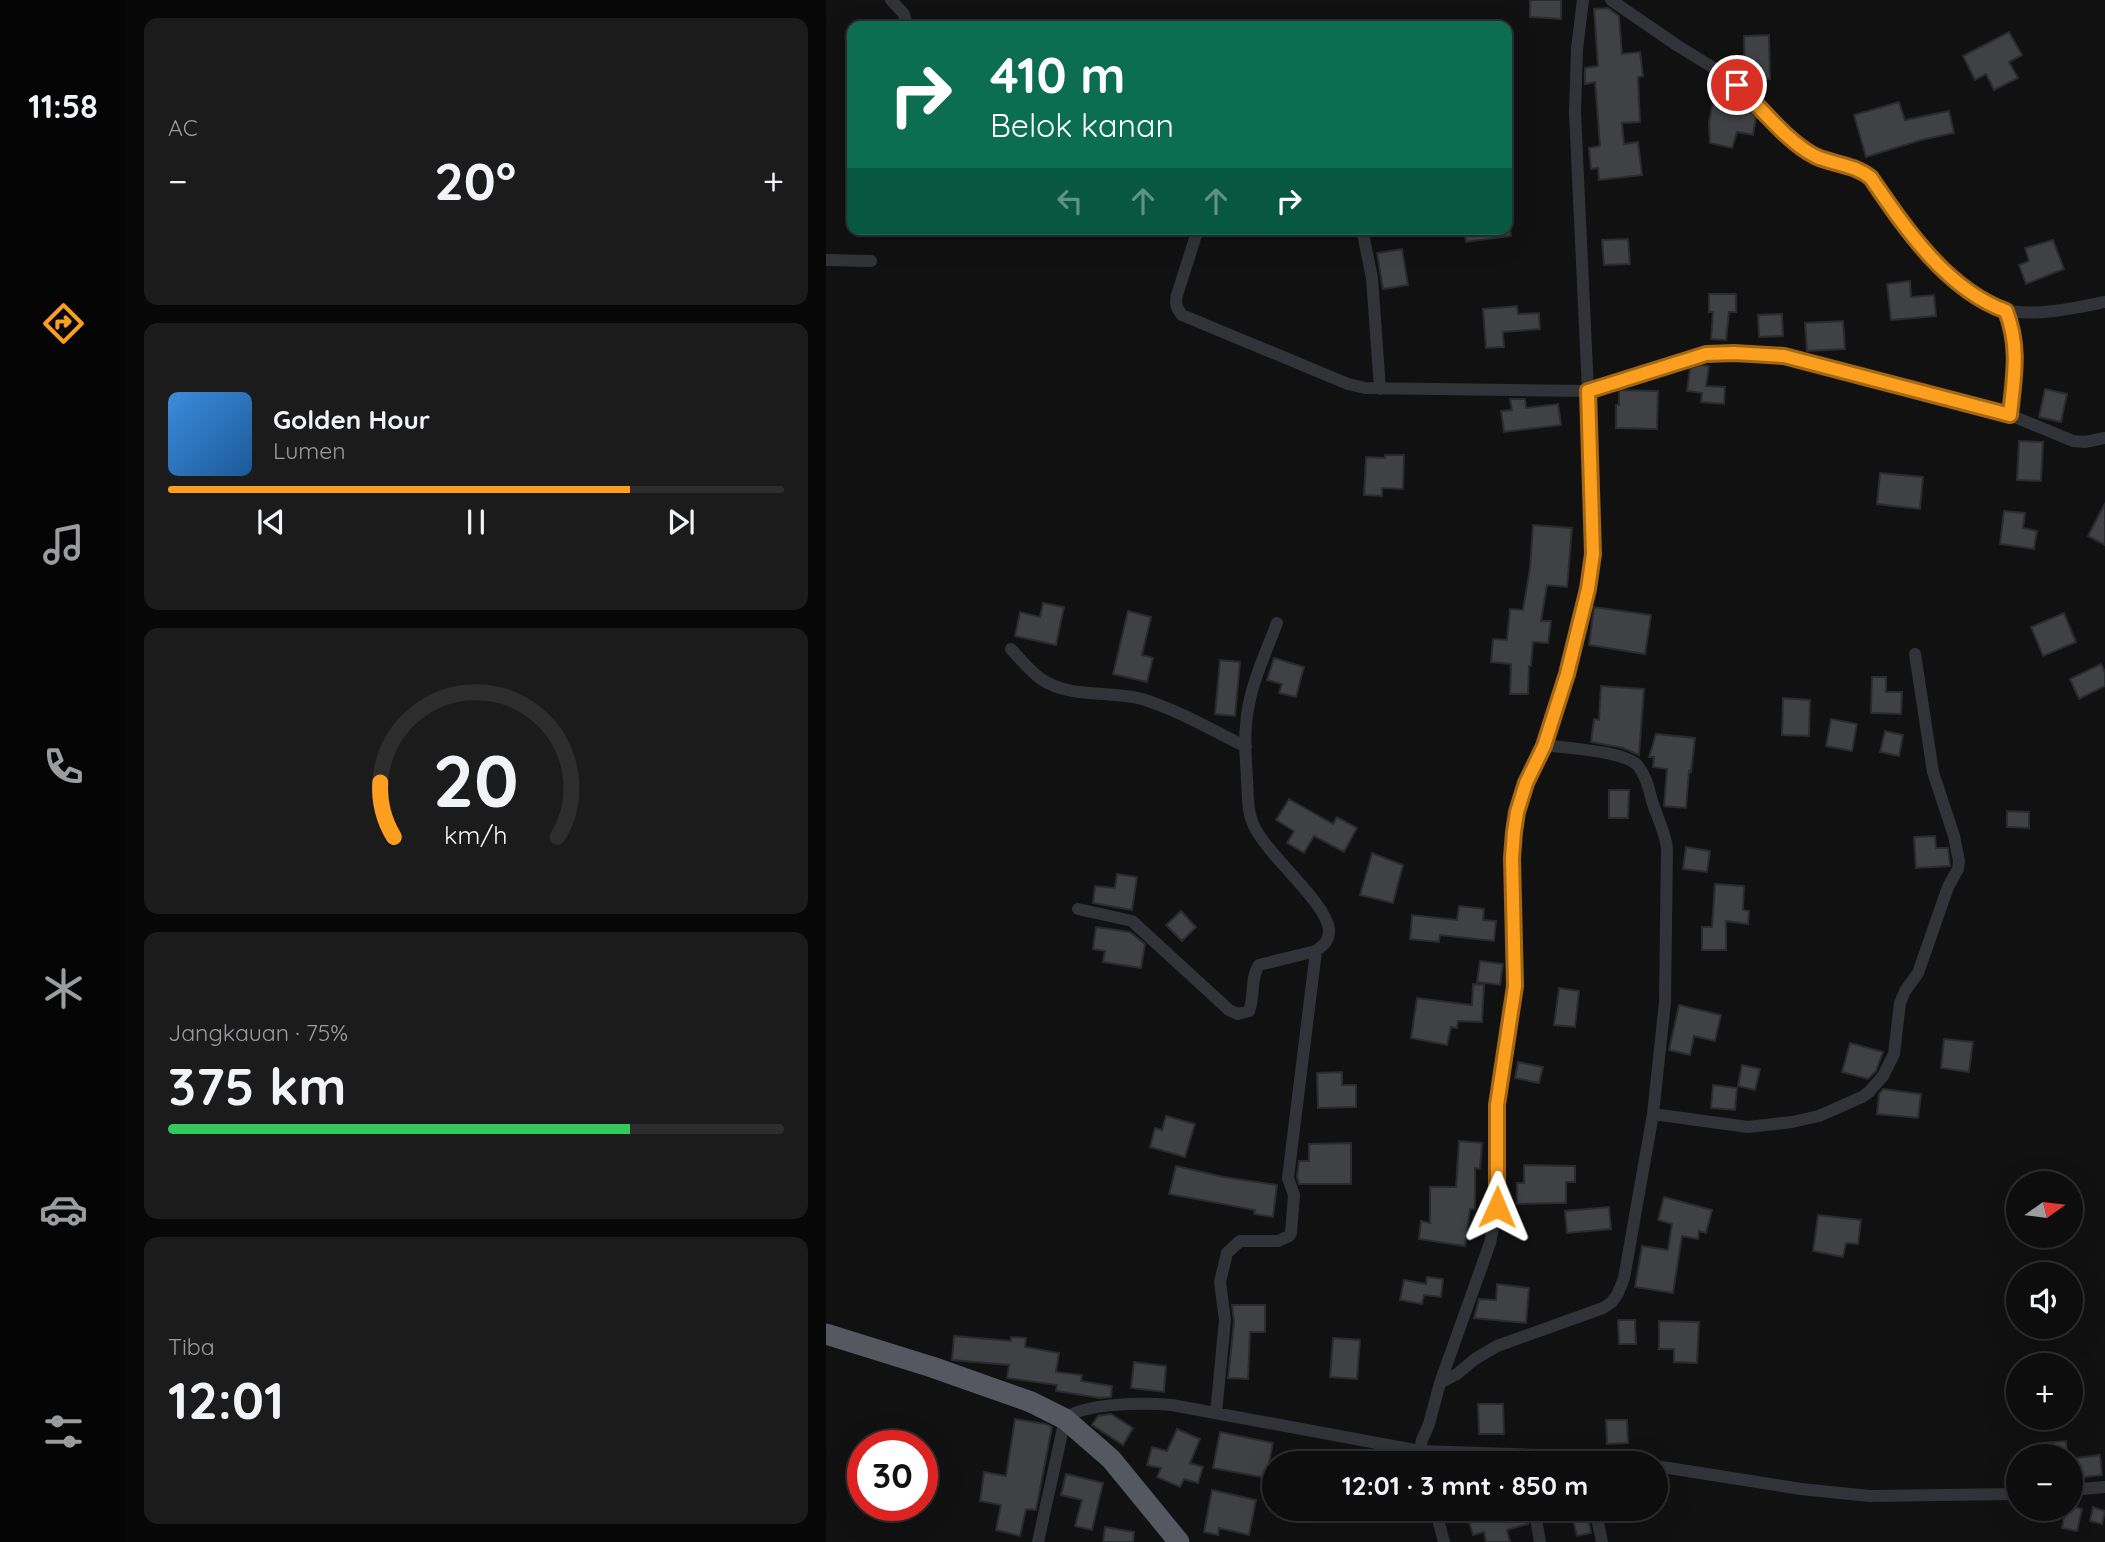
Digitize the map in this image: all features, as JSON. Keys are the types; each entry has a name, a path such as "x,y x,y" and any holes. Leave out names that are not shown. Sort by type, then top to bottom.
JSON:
{"highway":[{"path":"826,1335 932,1367 1031,1402 1065,1419 1111,1459 1179,1542"}],"street":[{"path":"891,0 904,14 906,21"},
{"path":"1423,1451 1440,1383 1490,1243 1497,1207 1497,1105 1515,986 1512,858 1514,832 1526,783 1544,746 1567,674 1593,554 1575,113 1577,49 1583,0"},
{"path":"1611,0 1722,73 1793,140 1814,155 1862,171 1871,178 1923,249 1972,294 2006,311 2029,313 2105,302"},
{"path":"1196,235 1175,303 1182,315 1348,384 1380,389 1588,391 1706,354 1784,356 2010,415 2073,440 2085,442 2105,438"},
{"path":"1363,235 1372,278 1380,389"},
{"path":"826,260 871,261"},
{"path":"2006,311 2016,345 2010,415"},
{"path":"1077,909 1132,920 1230,1010 1238,1014 1248,1011 1251,1006 1254,976 1259,965 1316,951 1329,938 1326,920 1320,909 1254,827 1249,812 1245,747 1248,710 1277,623"},
{"path":"1011,649 1032,672 1055,686 1071,691 1126,695 1142,699 1245,747"},
{"path":"1653,1114 1748,1127 1792,1122 1818,1116 1862,1097 1870,1092 1883,1076 1894,1054 1900,1003 1918,973 1959,861 1954,836 1933,772 1915,654"},
{"path":"1440,1383 1497,1346 1593,1312 1612,1302 1624,1278 1653,1114 1665,1002 1667,848 1662,825 1637,764 1616,755 1544,746"},
{"path":"1216,1413 1224,1320 1220,1282 1227,1253 1240,1241 1278,1241 1291,1233 1294,1195 1288,1178 1316,951"},
{"path":"1038,1542 1065,1419 1085,1409 1148,1403 1216,1413 1393,1451"},
{"path":"1668,1468 1801,1489 1870,1496 2006,1493"},
{"path":"2083,1489 2105,1487"},
{"path":"1438,1521 1444,1542"},
{"path":"1537,1521 1541,1542"},
{"path":"1598,1521 1602,1542"}],"building":[{"path":"1530,0 1561,0 1561,19 1530,17"},
{"path":"1608,8 1619,16 1622,54 1640,52 1643,76 1638,77 1640,122 1622,123 1624,144 1638,142 1642,175 1599,180 1598,168 1591,169 1589,148 1600,146 1595,82 1585,84 1585,68 1598,66 1594,9"},
{"path":"2009,32 2022,55 2009,62 2018,78 1994,90 1986,74 1975,80 1963,56"},
{"path":"1769,35 1770,79 1745,80 1744,36"},
{"path":"1713,102 1748,109 1756,117 1753,135 1737,132 1732,148 1710,143 1709,122"},
{"path":"1899,102 1905,120 1949,111 1954,133 1866,157 1854,115"},
{"path":"1465,235 1511,235 1511,236 1466,242"},
{"path":"1628,239 1630,264 1604,265 1602,240"},
{"path":"2053,240 2064,269 2026,284 2019,265 2029,261 2025,248"},
{"path":"1402,249 1408,285 1383,289 1377,253"},
{"path":"1910,281 1911,297 1934,295 1936,316 1891,320 1887,284"},
{"path":"1709,294 1736,294 1736,312 1729,312 1726,340 1711,339 1713,312 1709,312"},
{"path":"1517,306 1518,314 1539,313 1540,329 1503,332 1504,347 1486,348 1483,309"},
{"path":"1782,314 1783,336 1759,337 1758,315"},
{"path":"1843,321 1845,349 1807,351 1805,323"},
{"path":"1709,366 1706,386 1725,387 1724,404 1701,402 1702,393 1687,391 1690,368"},
{"path":"2045,389 2067,394 2061,422 2039,417"},
{"path":"1619,390 1658,391 1657,429 1616,428"},
{"path":"1510,399 1525,399 1526,408 1558,404 1561,425 1504,432 1501,411 1512,410"},
{"path":"2019,441 2043,442 2041,481 2017,480"},
{"path":"1385,455 1404,455 1403,489 1382,488 1382,496 1364,495 1366,457 1385,458"},
{"path":"1880,473 1923,477 1920,509 1877,504"},
{"path":"2105,503 2105,545 2088,536"},
{"path":"2004,511 2025,513 2023,528 2037,531 2034,549 2000,544"},
{"path":"1533,525 1572,528 1567,587 1547,585 1541,621 1551,621 1548,643 1533,642 1528,694 1510,694 1511,664 1491,662 1493,639 1507,640 1510,609 1523,610"},
{"path":"1043,603 1064,607 1056,645 1015,636 1020,612 1040,617"},
{"path":"1594,607 1651,615 1645,654 1589,645"},
{"path":"1128,611 1151,617 1142,655 1153,658 1147,682 1113,674"},
{"path":"2064,613 2076,642 2043,656 2031,627"},
{"path":"1274,658 1304,667 1296,697 1279,693 1282,684 1267,680"},
{"path":"1220,660 1240,662 1235,716 1215,714"},
{"path":"2101,664 2105,672 2105,686 2079,699 2070,679"},
{"path":"1872,677 1886,677 1886,692 1902,692 1901,714 1871,713"},
{"path":"1601,686 1644,689 1639,755 1623,748 1591,742 1594,719 1599,720"},
{"path":"1783,698 1810,700 1809,736 1782,735"},
{"path":"1831,719 1857,724 1852,751 1826,746"},
{"path":"1885,731 1903,735 1899,756 1880,752"},
{"path":"1656,734 1695,738 1686,808 1664,806 1667,769 1653,767 1654,757 1649,757"},
{"path":"1609,790 1629,790 1628,818 1609,818"},
{"path":"1289,799 1333,824 1337,817 1357,828 1344,852 1314,836 1304,853 1287,843 1294,831 1276,820"},
{"path":"2007,811 2029,812 2029,828 2007,827"},
{"path":"1935,836 1936,848 1948,848 1950,866 1916,868 1914,837"},
{"path":"1686,847 1710,851 1707,872 1683,869"},
{"path":"1372,853 1403,865 1393,903 1360,895"},
{"path":"1117,874 1137,877 1132,910 1093,903 1095,886 1115,888"},
{"path":"1715,884 1744,886 1743,910 1749,911 1748,924 1726,921 1726,950 1702,950 1702,927 1712,927"},
{"path":"1459,906 1484,909 1483,920 1496,921 1494,941 1440,935 1439,942 1410,939 1412,915 1457,920"},
{"path":"1181,911 1196,927 1182,941 1166,925"},
{"path":"1096,927 1130,932 1145,944 1141,968 1103,962 1105,951 1093,949"},
{"path":"1480,961 1503,964 1500,985 1477,982"},
{"path":"1473,984 1484,985 1482,1022 1458,1021 1457,1028 1451,1027 1447,1045 1411,1038 1417,998 1472,1005"},
{"path":"1559,988 1579,991 1575,1027 1554,1025"},
{"path":"1679,1005 1721,1015 1715,1041 1694,1036 1690,1055 1669,1050"},
{"path":"1944,1039 1973,1042 1969,1072 1941,1068"},
{"path":"1850,1043 1883,1052 1876,1071 1868,1079 1842,1072"},
{"path":"1518,1062 1543,1067 1539,1083 1515,1078"},
{"path":"1742,1065 1760,1069 1755,1090 1738,1086"},
{"path":"1342,1072 1342,1085 1356,1085 1356,1107 1318,1108 1317,1073"},
{"path":"1713,1085 1737,1088 1735,1110 1711,1108"},
{"path":"1883,1089 1921,1094 1918,1118 1877,1114 1879,1094"},
{"path":"1166,1116 1195,1124 1185,1157 1150,1147 1155,1128 1162,1130"},
{"path":"1459,1141 1482,1143 1480,1169 1475,1168 1475,1209 1470,1209 1465,1246 1419,1239 1421,1221 1430,1223 1430,1187 1456,1187"},
{"path":"1351,1143 1351,1184 1299,1184 1299,1161 1309,1161 1309,1144"},
{"path":"1524,1165 1575,1166 1575,1182 1566,1182 1566,1203 1517,1204 1517,1183 1524,1183"},
{"path":"1176,1166 1277,1185 1273,1217 1254,1214 1255,1210 1169,1194"},
{"path":"1664,1197 1712,1210 1706,1233 1699,1231 1698,1239 1682,1236 1673,1293 1635,1287 1642,1246 1668,1250 1672,1224 1658,1220"},
{"path":"1609,1207 1611,1229 1567,1233 1565,1211"},
{"path":"1818,1215 1861,1220 1858,1244 1846,1243 1843,1257 1813,1251"},
{"path":"1427,1277 1443,1279 1441,1297 1424,1295 1422,1304 1400,1300 1404,1280 1426,1284"},
{"path":"1497,1284 1529,1288 1526,1323 1474,1318 1479,1299 1496,1300"},
{"path":"1232,1305 1265,1305 1265,1332 1250,1332 1248,1379 1228,1378 1234,1321"},
{"path":"1618,1320 1635,1320 1636,1344 1619,1344"},
{"path":"1659,1321 1699,1322 1697,1363 1674,1362 1674,1349 1659,1349"},
{"path":"954,1336 1011,1341 1011,1337 1026,1338 1025,1347 1059,1353 1056,1372 1082,1375 1081,1381 1112,1386 1111,1397 1100,1398 1056,1391 1057,1385 1007,1378 1009,1365 952,1360"},
{"path":"1333,1338 1360,1340 1357,1379 1330,1377"},
{"path":"1134,1362 1166,1366 1164,1392 1131,1388"},
{"path":"1478,1404 1503,1404 1504,1434 1479,1434"},
{"path":"1111,1414 1133,1428 1123,1445 1092,1425 1098,1416"},
{"path":"1015,1419 1052,1427 1036,1510 1026,1509 1020,1536 996,1530 1001,1505 980,1501 984,1472 1006,1476"},
{"path":"1606,1420 1627,1420 1628,1443 1607,1444"},
{"path":"1177,1429 1200,1439 1190,1463 1203,1467 1198,1483 1184,1479 1180,1487 1157,1477 1161,1468 1147,1465 1152,1447 1167,1451"},
{"path":"1220,1432 1273,1443 1271,1451 1262,1451 1262,1477 1213,1468"},
{"path":"2066,1441 2066,1444 2043,1444"},
{"path":"2100,1455 2102,1475 2083,1477 2083,1457"},
{"path":"1066,1474 1103,1483 1092,1530 1075,1526 1082,1500 1061,1495"},
{"path":"1212,1490 1256,1500 1249,1535 1219,1528 1218,1535 1204,1532"},
{"path":"2093,1507 2105,1511 2102,1524 2090,1521"},
{"path":"1469,1521 1527,1521 1528,1524 1507,1530 1510,1542 1486,1542 1484,1532 1473,1535"},
{"path":"1573,1521 1589,1521 1591,1533 1577,1536"},
{"path":"2063,1521 2079,1521 2077,1531 2062,1528"},
{"path":"1105,1527 1134,1532 1133,1542 1103,1542"}],"route":[{"path":"1497,1207 1497,1105 1515,986 1512,858 1514,832 1526,783 1544,746 1567,674 1588,589 1593,554 1588,391 1706,354 1734,353 1784,356 2010,415 2016,345 2006,311 1972,294 1923,249 1871,178 1850,166 1814,155 1793,140 1737,85"}]}
